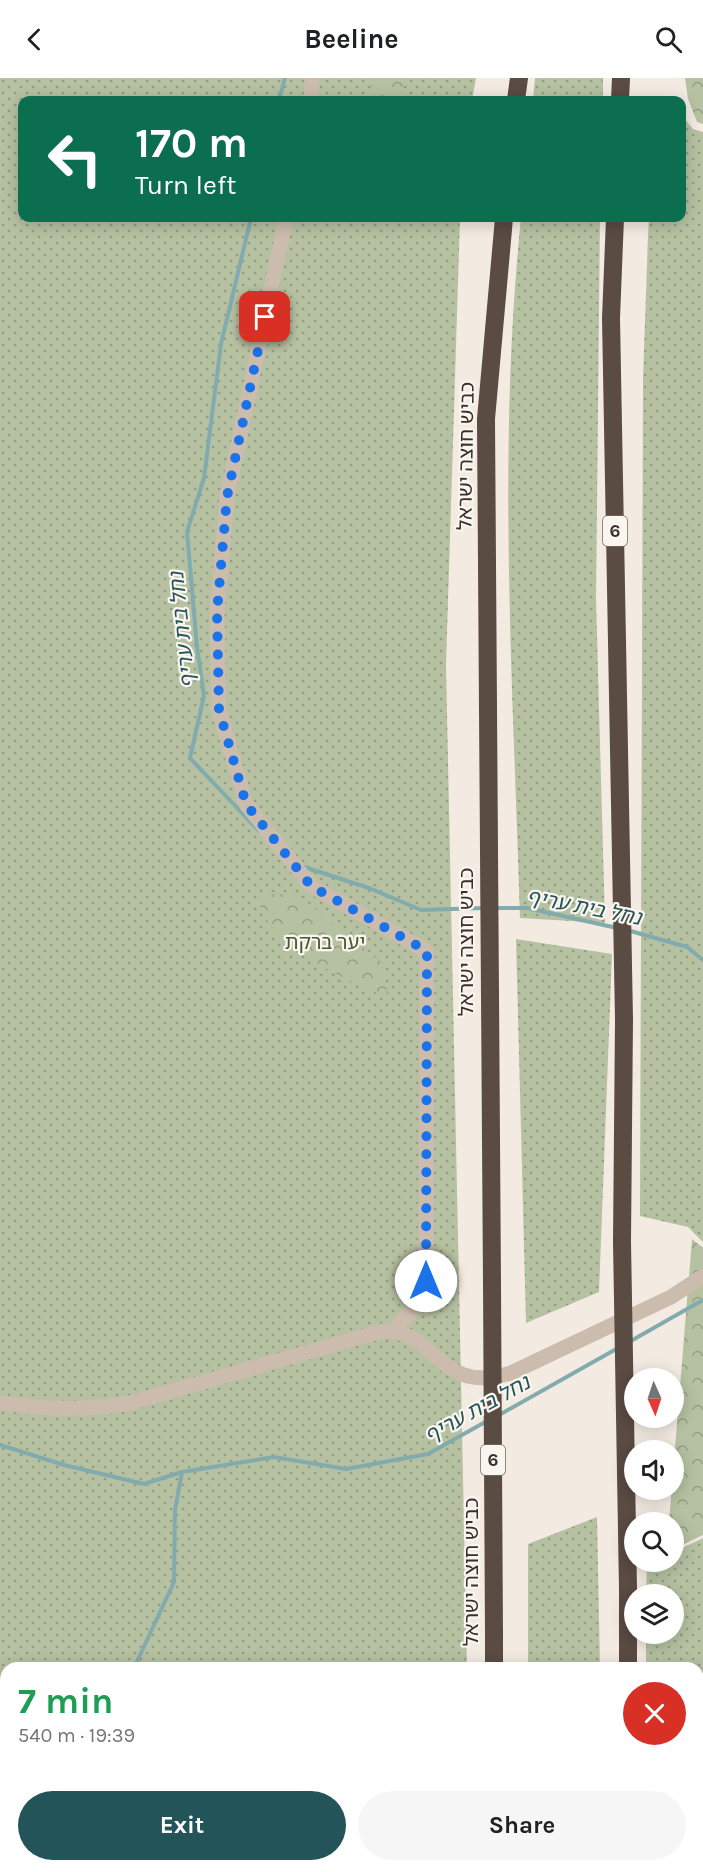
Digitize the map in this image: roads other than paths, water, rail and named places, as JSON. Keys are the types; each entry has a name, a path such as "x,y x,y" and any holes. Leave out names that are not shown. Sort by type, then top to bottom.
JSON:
{"highway":[{"path":"517,96 519,78"},
{"path":"620,96 621,78"},
{"name":"כביש חוצה ישראל","path":"494,1662 486,419 504,222"},
{"name":"6","path":"615,222 611,318 624,1019 622,1242 628,1662"}],"street":[{"path":"311,96 312,78"},
{"path":"285,222 227,497 217,612 219,710 246,804 311,886 427,951 426,1281 416,1306 393,1330"},
{"path":"0,1403 50,1409 92,1409 130,1403 382,1331 393,1330 420,1343 462,1376 477,1380 492,1379 511,1373 671,1297 703,1276"}],"waterway":[{"name":"נחל בית עריף","path":"280,96 285,78"},
{"name":"נחל בית עריף","path":"250,222 221,344 204,478 187,532 197,647 204,696 190,758 259,831"},
{"name":"נחל בית עריף","path":"304,867 369,888 421,910 484,908"},
{"name":"נחל בית עריף","path":"494,908 527,908 617,928"},
{"name":"נחל בית עריף","path":"627,930 687,947 703,960"},
{"name":"נחל בית עריף","path":"629,1342 703,1300"},
{"name":"נחל בית עריף","path":"499,1415 618,1348"},
{"name":"נחל בית עריף","path":"0,1445 64,1465 144,1484 182,1472 274,1457 346,1469 428,1454 487,1421"},
{"path":"137,1662 174,1582 175,1510 182,1472"}],"park label":[{"name":"יער ברקת","path":"325,942"}]}
